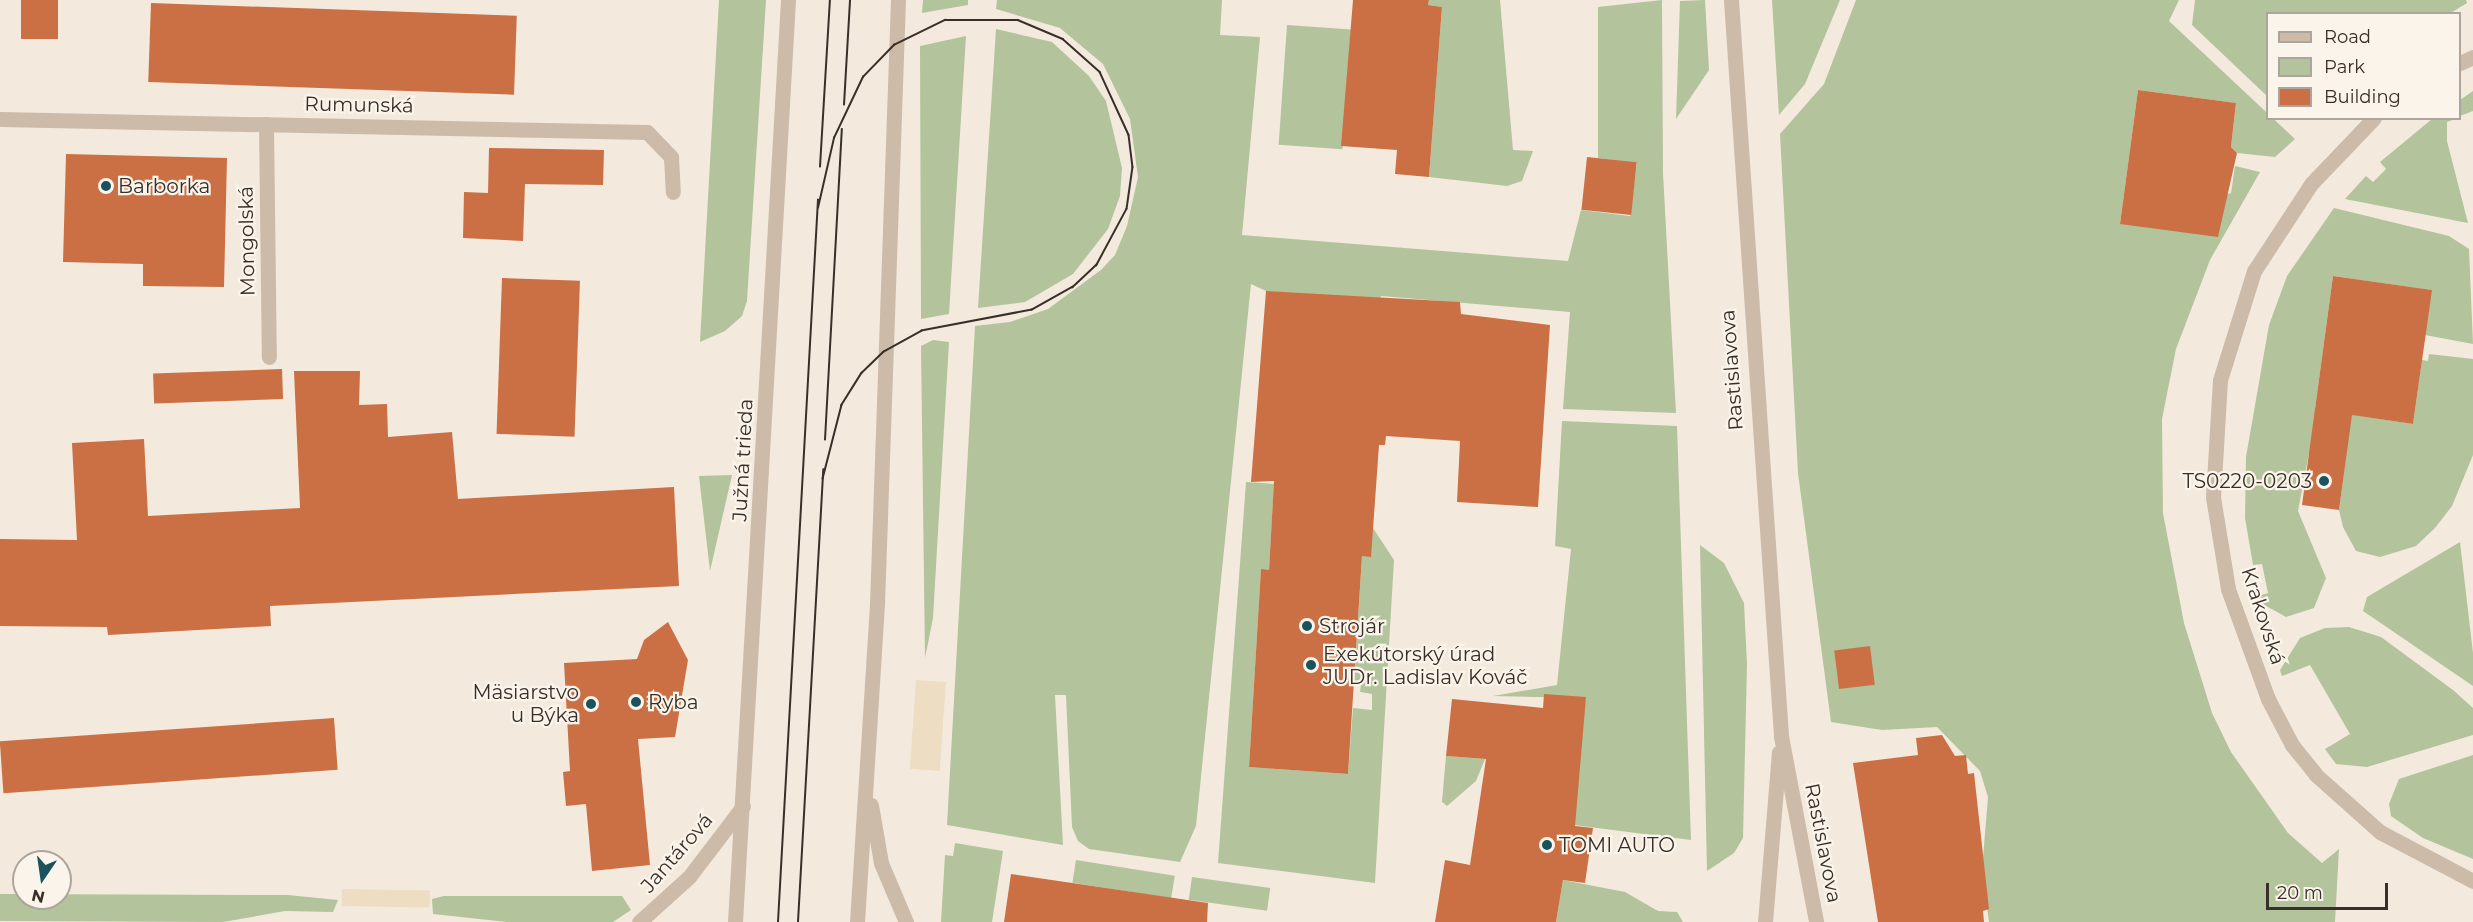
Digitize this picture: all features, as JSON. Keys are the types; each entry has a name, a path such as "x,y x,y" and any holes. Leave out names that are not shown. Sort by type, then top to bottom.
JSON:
{"street":[{"name":"Južná trieda","path":"735,922 788,0"},
{"path":"857,922 867,779 898,0"},
{"name":"Rastislavova","path":"1731,0 1781,736 1816,922"},
{"name":"Rumunská","path":"0,120 646,132 671,158 673,192"},
{"name":"Krakovská","path":"2372,120 2305,192 2254,271 2234,321 2213,433 2212,497 2228,589 2247,645 2292,745 2316,776 2380,832 2431,864 2473,881"},
{"name":"Mongolská","path":"266,124 269,357"},
{"name":"Rastislavova","path":"1765,922 1781,736"},
{"path":"867,779 881,863 906,922"},
{"name":"Jantárová","path":"639,922 689,877 742,806"}],"green space":[{"path":"719,0 766,0 747,301 742,316 725,331 700,342"},
{"path":"923,0 968,0 968,5 922,13"},
{"path":"997,0 1222,0 1220,35 1260,37 1242,235 1568,261 1581,210 1630,216 1637,163 1598,158 1598,7 1662,0 1663,173 1676,413 1563,409 1570,312 1381,296 1379,302 1266,291 1251,284 1196,826 1180,862 1089,849 1078,841 1072,827 1066,695 1055,695 1063,845 947,825 975,326 1010,322 1048,309 1101,270 1115,255 1127,226 1138,177 1130,119 1103,64 1060,28 996,9"},
{"path":"1429,0 1500,0 1513,150 1533,151 1522,181 1507,186 1429,177 1442,7 1428,5"},
{"path":"1705,0 1709,70 1676,119 1680,1"},
{"path":"1772,0 1840,0 1805,84 1779,115"},
{"path":"1856,0 2179,0 2169,21 2266,112 2266,120 2275,120 2295,139 2275,157 2237,153 2231,147 2236,103 2138,90 2120,224 2231,193 2235,166 2260,172 2210,260 2176,349 2162,419 2163,513 2184,623 2212,713 2231,752 2288,833 2322,863 2339,849 2335,922 1989,922 1982,870 1988,797 1980,771 1937,727 1882,730 1831,722 1798,473 1780,134 1824,84"},
{"path":"2195,0 2466,0 2467,3 2452,12 2266,12 2266,95 2192,25"},
{"path":"1287,25 1351,29 1342,149 1279,145"},
{"path":"996,29 1052,42 1089,76 1106,101 1122,168 1120,196 1108,229 1073,274 1025,302 978,308"},
{"path":"966,36 949,314 921,319 920,46"},
{"path":"2473,91 2473,111 2461,116 2461,99"},
{"path":"2431,120 2452,120 2447,122 2447,141 2468,223 2345,199 2366,176 2373,182 2386,169 2380,162"},
{"path":"2334,208 2449,236 2469,249 2473,344 2425,335 2431,290 2333,276 2315,409 2413,424 2422,360 2428,361 2429,354 2473,359 2473,455 2452,506 2435,528 2416,546 2380,557 2356,551 2343,527 2339,510 2346,457 2309,453 2298,511 2326,578 2314,608 2286,617 2259,602 2258,596 2268,593 2262,564 2253,565 2245,518 2246,457 2269,325 2287,276"},
{"path":"933,340 949,342 933,618 925,658 921,346"},
{"path":"1562,421 1677,426 1691,840 1558,823 1586,698 1493,696 1557,685 1571,549 1555,546"},
{"path":"732,475 710,571 699,476"},
{"path":"1246,482 1274,484 1269,570 1261,570 1249,767 1348,774 1353,708 1372,710 1372,694 1360,692 1361,684 1354,682 1362,556 1373,528 1394,560 1375,883 1218,863"},
{"path":"2460,542 2473,653 2473,686 2363,611 2367,597"},
{"path":"1700,545 1724,563 1744,603 1747,664 1743,838 1734,853 1707,871"},
{"path":"2349,627 2381,637 2453,690 2473,708 2473,735 2367,767 2336,764 2325,749 2350,734 2310,665 2282,676 2280,670 2300,638 2325,628"},
{"path":"2473,755 2473,859 2423,838 2391,816 2389,804 2399,779"},
{"path":"1446,756 1485,759 1476,781 1447,806 1442,802"},
{"path":"955,843 1003,851 992,922 941,922 945,855 953,856"},
{"path":"1076,860 1175,876 1171,898 1072,883"},
{"path":"1192,877 1270,888 1267,911 1189,900"},
{"path":"1563,880 1625,892 1658,911 1677,912 1683,922 1556,922"},
{"path":"0,894 12,894 12,910 72,910 72,894 288,895 338,900 333,912 285,911 223,922 0,921"},
{"path":"444,896 622,896 631,910 613,922 507,922 433,914 432,899"}],"shaded area":[{"path":"916,680 946,682 940,771 910,769"},
{"path":"342,889 430,891 430,908 342,906"}],"building":[{"path":"21,0 58,0 58,39 21,39"},
{"path":"1353,0 1429,0 1428,5 1442,7 1429,177 1395,174 1397,150 1341,146"},
{"path":"151,3 517,16 514,95 148,82"},
{"path":"2138,90 2236,103 2231,147 2237,153 2218,237 2120,224"},
{"path":"489,148 604,150 603,185 525,184 523,241 463,238 464,192 488,193"},
{"path":"66,154 227,158 224,287 143,286 143,264 63,262"},
{"path":"1587,157 1637,162 1631,215 1581,210"},
{"path":"2333,276 2432,290 2413,424 2352,415 2339,510 2302,505"},
{"path":"502,278 580,281 575,437 497,434"},
{"path":"1266,291 1460,302 1461,314 1550,325 1538,507 1457,502 1460,441 1386,436 1385,445 1379,445 1371,557 1362,556 1348,774 1249,767 1261,569 1269,570 1274,481 1251,482"},
{"path":"282,369 283,399 154,403 153,374"},
{"path":"294,371 360,371 359,405 387,404 388,437 452,432 458,499 674,487 679,586 270,606 271,626 108,635 107,627 0,626 0,539 77,540 72,443 144,439 148,516 300,508"},
{"path":"668,622 688,660 675,737 638,739 650,865 592,871 586,804 566,806 563,772 570,771 564,663 637,659 644,640"},
{"path":"1870,646 1875,685 1839,689 1834,650"},
{"path":"1544,694 1586,697 1575,826 1593,828 1585,883 1563,880 1556,922 1435,922 1445,860 1470,865 1486,759 1446,756 1452,699 1543,708"},
{"path":"334,718 338,770 3,793 0,741"},
{"path":"1942,735 1955,756 1966,755 1968,774 1974,773 1989,909 1983,911 1984,922 1878,922 1853,763 1918,755 1916,738"},
{"path":"1011,874 1208,903 1207,922 1004,922"}],"tram line":[{"path":"820,167 830,0"},
{"path":"844,105 850,0"},
{"path":"818,208 834,138 863,77 894,45 945,20 1018,20 1063,39 1100,72 1129,135 1133,167 1127,209 1097,265 1073,287 1032,310 922,331 884,352 862,373 842,405 823,479"},
{"path":"825,440 842,129"},
{"path":"778,922 818,200"},
{"path":"798,922 823,470"}],"place":[{"name":"Barborka","path":"106,186"},
{"name":"TS0220-0203","path":"2324,481"},
{"name":"Strojár","path":"1307,626"},
{"name":"Exekútorský úrad JUDr. Ladislav Kováč","path":"1311,665"},
{"name":"Ryba","path":"636,702"},
{"name":"Mäsiarstvo u Býka","path":"591,704"},
{"name":"TOMI AUTO","path":"1547,845"}]}
